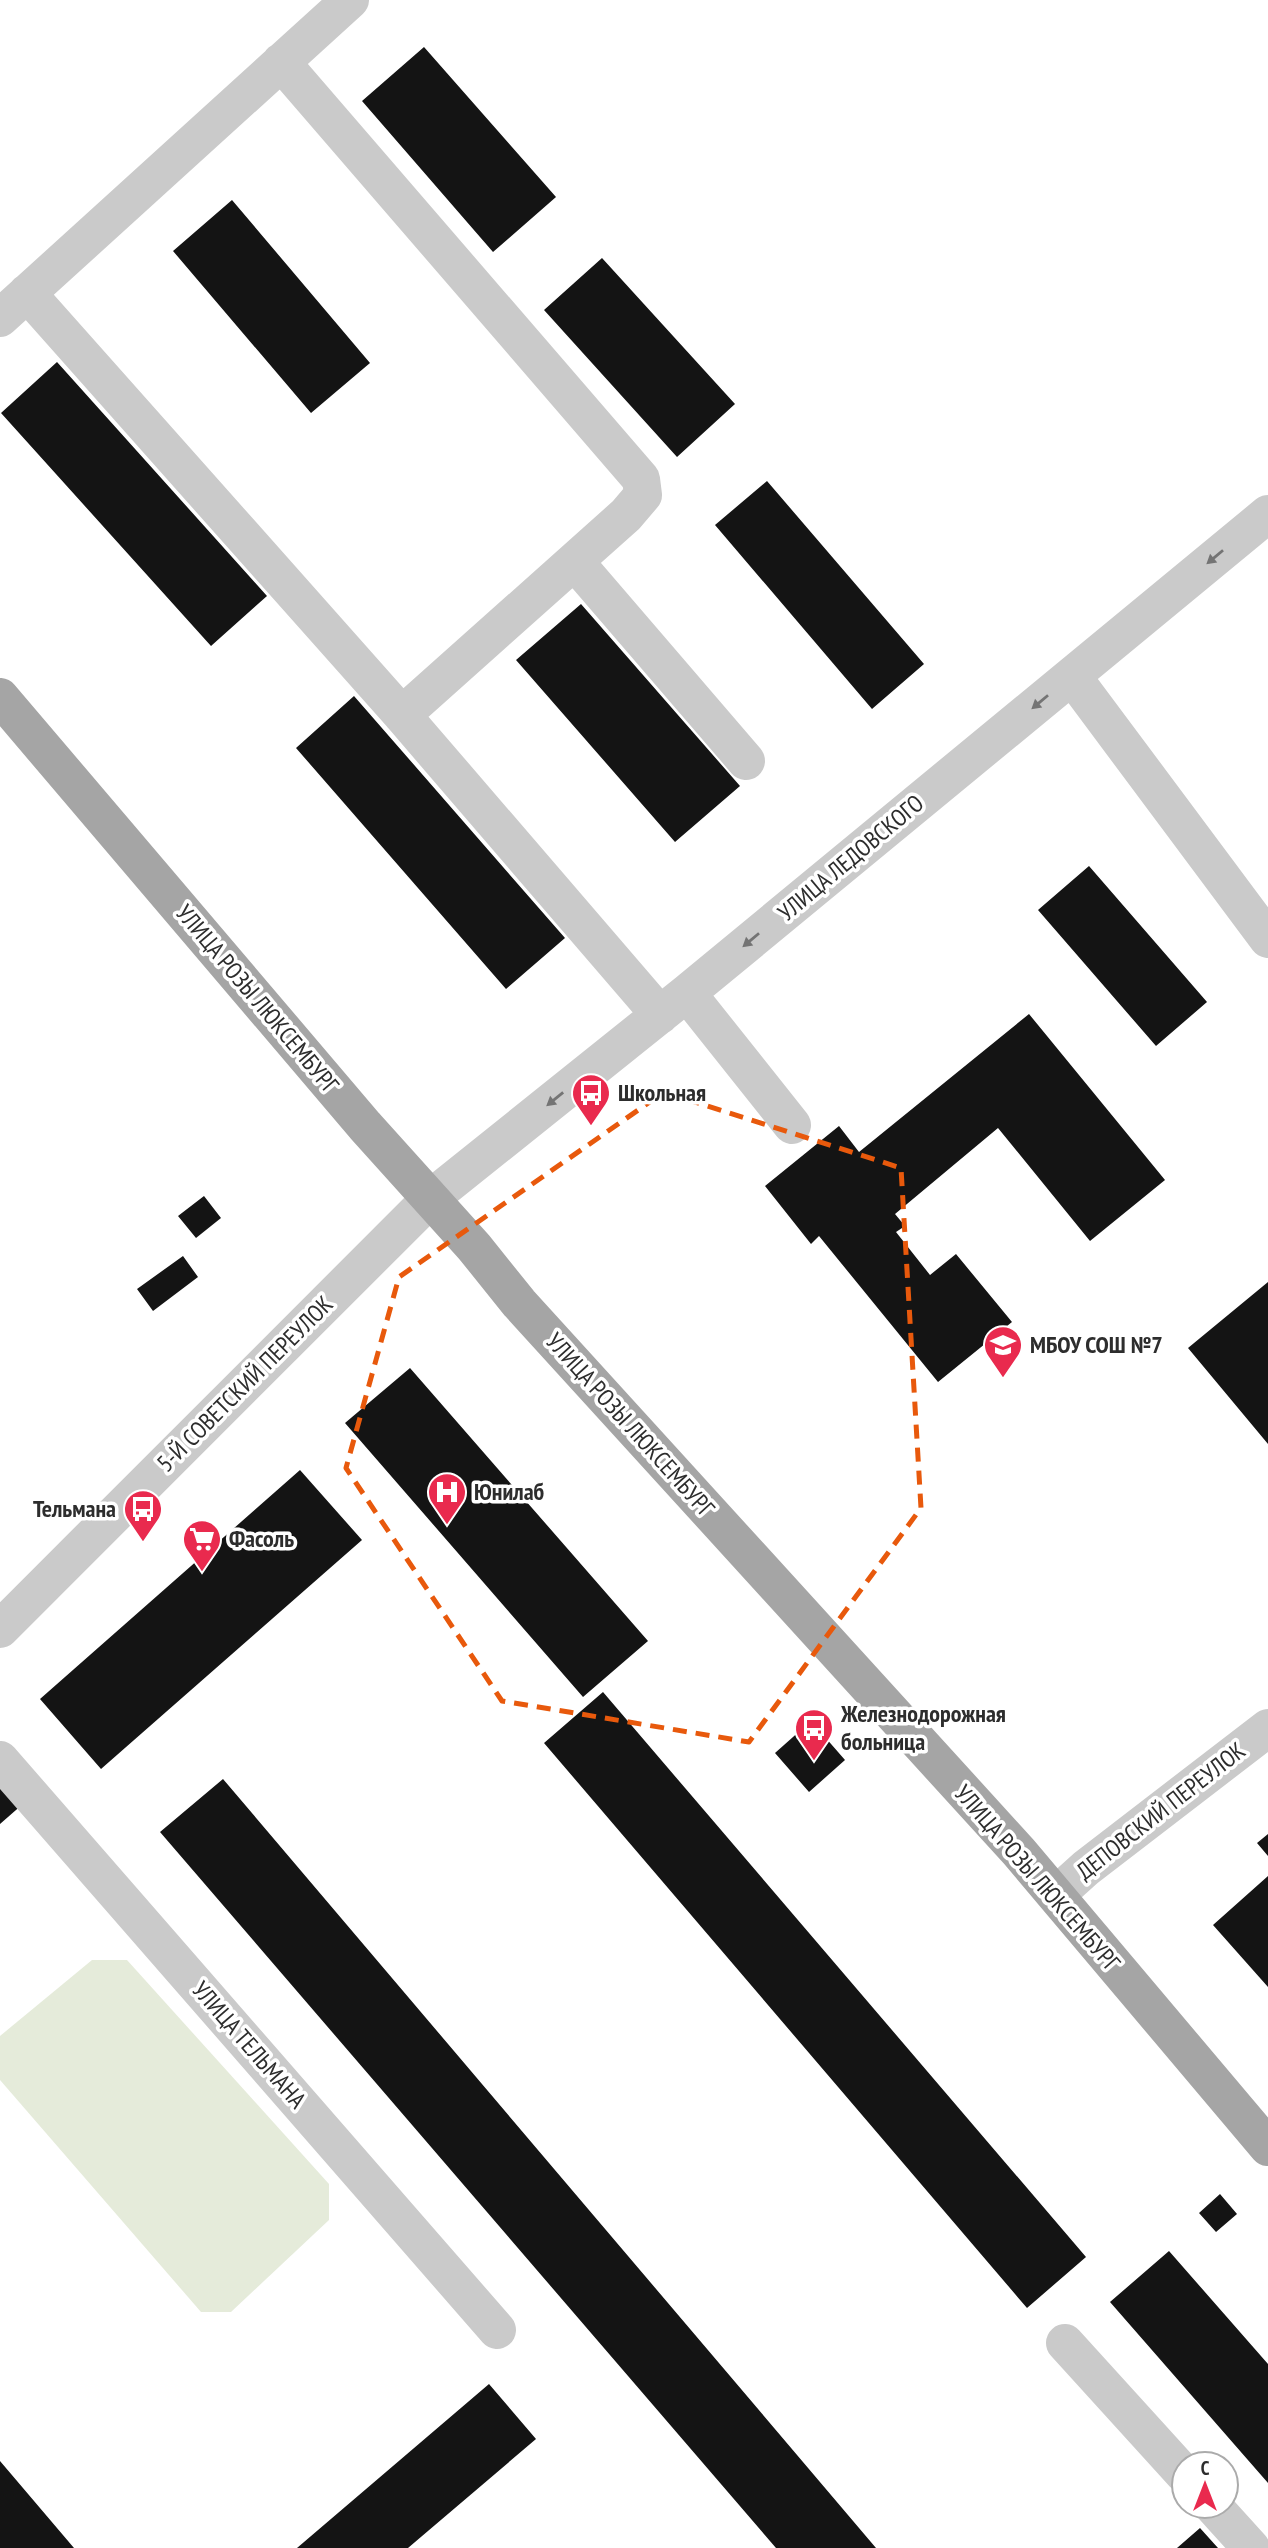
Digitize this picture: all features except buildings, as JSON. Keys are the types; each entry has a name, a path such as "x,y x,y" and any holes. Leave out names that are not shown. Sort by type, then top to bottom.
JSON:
{"main road":[{"name":"УЛИЦА РОЗЫ ЛЮКСЕМБУРГ","path":"0,697 356,1115 474,1247 519,1303 1056,1895 1268,2147"}],"street":[{"path":"350,0 14,305 674,1004 792,1125"},
{"path":"281,62 641,479 643,495 626,515 402,715"},
{"name":"УЛИЦА ЛЕДОВСКОГО","path":"431,1198 674,1004 1268,514"},
{"path":"575,562 746,761"},
{"path":"1072,676 1268,939"},
{"name":"5-Й СОВЕТСКИЙ ПЕРЕУЛОК","path":"0,1629 431,1198"},
{"name":"ДЕПОВСКИЙ ПЕРЕУЛОК","path":"1056,1895 1086,1868 1268,1728"},
{"name":"УЛИЦА ТЕЛЬМАНА","path":"0,1760 497,2330"},
{"path":"1065,2343 1170,2459"},
{"path":"1226,2520 1251,2548"}],"highlighted area":[{"path":"664,1092 901,1168 921,1508 749,1742 502,1701 346,1468 399,1277"}],"green space":[{"path":"92,1960 127,1960 329,2184 329,2220 231,2312 201,2312 0,2080 0,2036"}],"place":[{"name":"Школьная","path":"591,1127"},
{"name":"МБОУ СОШ №7","path":"1003,1379"},
{"name":"Юнилаб","path":"447,1526"},
{"name":"Тельмана","path":"143,1543"},
{"name":"Фасоль","path":"202,1573"},
{"name":"Железнодорожная больница","path":"814,1762"}]}
